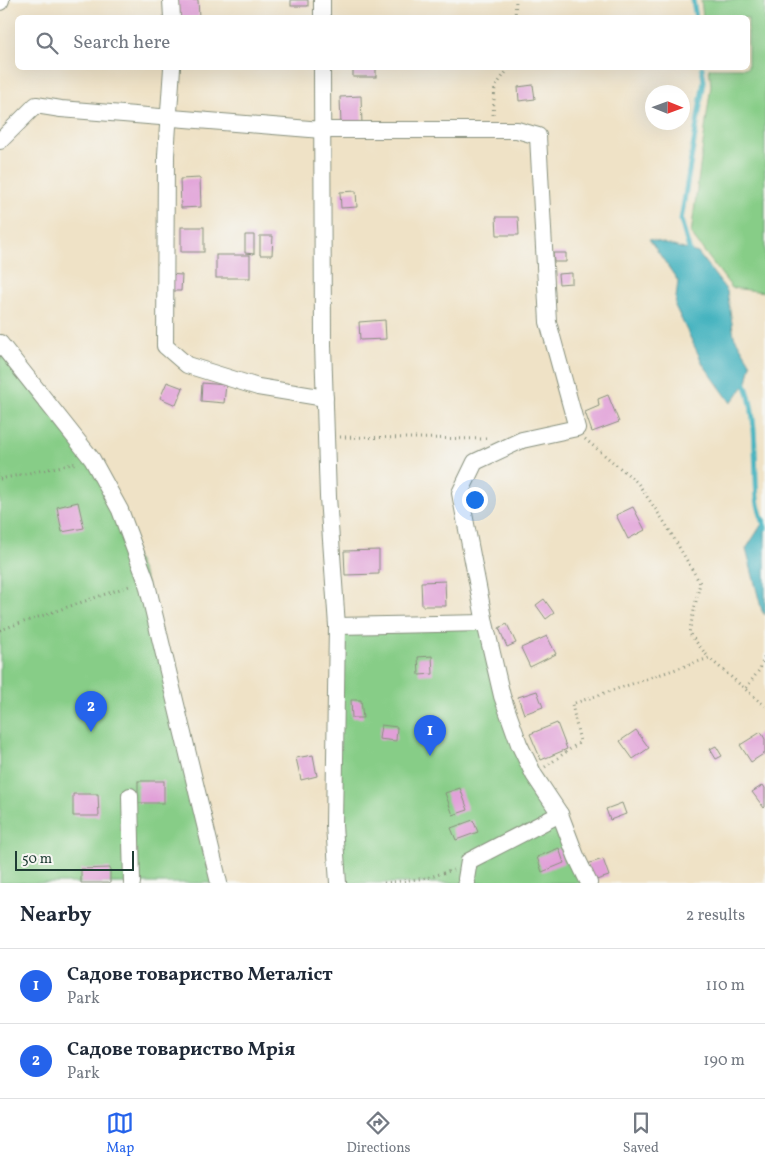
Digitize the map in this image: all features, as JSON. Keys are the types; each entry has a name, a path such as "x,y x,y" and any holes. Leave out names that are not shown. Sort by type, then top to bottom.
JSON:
{"street":[{"path":"171,0 172,15"},
{"path":"322,0 322,15"},
{"path":"172,70 166,155 165,346 188,365 258,387 325,398"},
{"path":"322,70 326,437 337,626 334,825 338,883"},
{"path":"0,141 36,105 61,109 322,130 517,130 538,136 548,322 577,428 522,440 476,462 460,493 485,623 502,696 519,744 534,775 560,814 576,856 589,883"},
{"path":"0,343 92,460 120,510 146,580 219,883"},
{"path":"337,626 485,623"},
{"path":"130,796 132,883"},
{"path":"467,883 469,861 560,814"}],"path":[{"path":"515,15 516,0"},
{"path":"492,130 495,87 508,70"},
{"path":"577,428 588,443 637,482 665,523 700,583 689,633 709,658 765,706"},
{"path":"326,437 492,439"},
{"path":"0,479 92,460"},
{"path":"0,630 146,580"},
{"path":"746,688 760,669 765,655"},
{"path":"534,775 580,742 572,704 709,658"},
{"path":"384,883 427,878 452,871 469,861"}],"green space":[{"path":"701,0 765,0 765,292 732,288 691,234 711,85 709,70 750,70 750,15 703,15"},
{"path":"0,343 92,459 146,580 219,883 0,883"},
{"path":"485,623 502,696 589,883 338,883 337,626"}],"water":[{"path":"649,239 698,253 727,291 734,336 751,364 747,382 731,403 703,364 675,306 678,281"},
{"path":"765,519 765,615 762,611 746,549"}],"building":[{"path":"177,0 198,0 199,15 178,15"},
{"path":"291,0 308,0 308,6 291,6"},
{"path":"353,70 376,70 376,77 353,77"},
{"path":"533,85 535,99 519,101 518,87"},
{"path":"361,96 362,125 341,126 340,97"},
{"path":"200,178 201,207 181,208 180,179"},
{"path":"356,191 357,207 341,208 340,192"},
{"path":"496,217 518,217 519,235 497,235"},
{"path":"181,227 204,227 204,252 181,252"},
{"path":"245,235 254,235 254,254 245,253"},
{"path":"260,236 273,236 272,255 260,255"},
{"path":"553,253 566,253 566,262 554,262"},
{"path":"216,255 250,255 250,278 216,278"},
{"path":"572,273 572,283 559,284 558,274"},
{"path":"168,274 182,275 181,291 168,291"},
{"path":"385,320 386,339 360,340 359,322"},
{"path":"167,382 183,388 176,405 160,398"},
{"path":"202,383 226,385 224,403 201,401"},
{"path":"608,395 619,422 592,432 585,412 599,406 598,399"},
{"path":"78,502 84,528 62,532 57,507"},
{"path":"633,507 645,530 628,539 616,515"},
{"path":"379,550 379,574 345,575 344,551"},
{"path":"445,581 446,606 422,606 421,582"},
{"path":"544,599 554,613 546,619 536,605"},
{"path":"507,624 516,643 507,647 499,628"},
{"path":"547,636 556,654 530,667 521,648"},
{"path":"432,656 433,674 419,675 418,657"},
{"path":"537,691 543,707 524,714 518,697"},
{"path":"351,700 361,700 363,718 352,718"},
{"path":"557,723 567,749 541,760 530,734"},
{"path":"381,725 397,727 396,741 379,739"},
{"path":"636,730 649,748 633,759 620,741"},
{"path":"761,732 765,739 765,753 751,762 740,745"},
{"path":"716,746 722,756 716,759 710,749"},
{"path":"313,755 317,776 301,780 296,758"},
{"path":"138,781 164,781 164,803 138,803"},
{"path":"763,785 765,788 764,808 752,792"},
{"path":"460,788 468,810 453,815 445,793"},
{"path":"73,794 98,794 99,816 73,816"},
{"path":"622,803 626,814 610,820 606,809"},
{"path":"473,820 478,832 456,840 451,828"},
{"path":"559,848 564,863 542,872 537,857"},
{"path":"603,859 609,876 593,881 587,864"},
{"path":"110,868 110,883 81,883 81,869"}],"waterway":[{"path":"693,0 696,15"},
{"path":"691,256 681,220 704,81 702,70"},
{"path":"743,379 751,405 757,498 765,528"}],"place":[{"name":"Садове товариство Мрія","path":"91,732"},
{"name":"Садове товариство Металіст","path":"430,756"}]}
